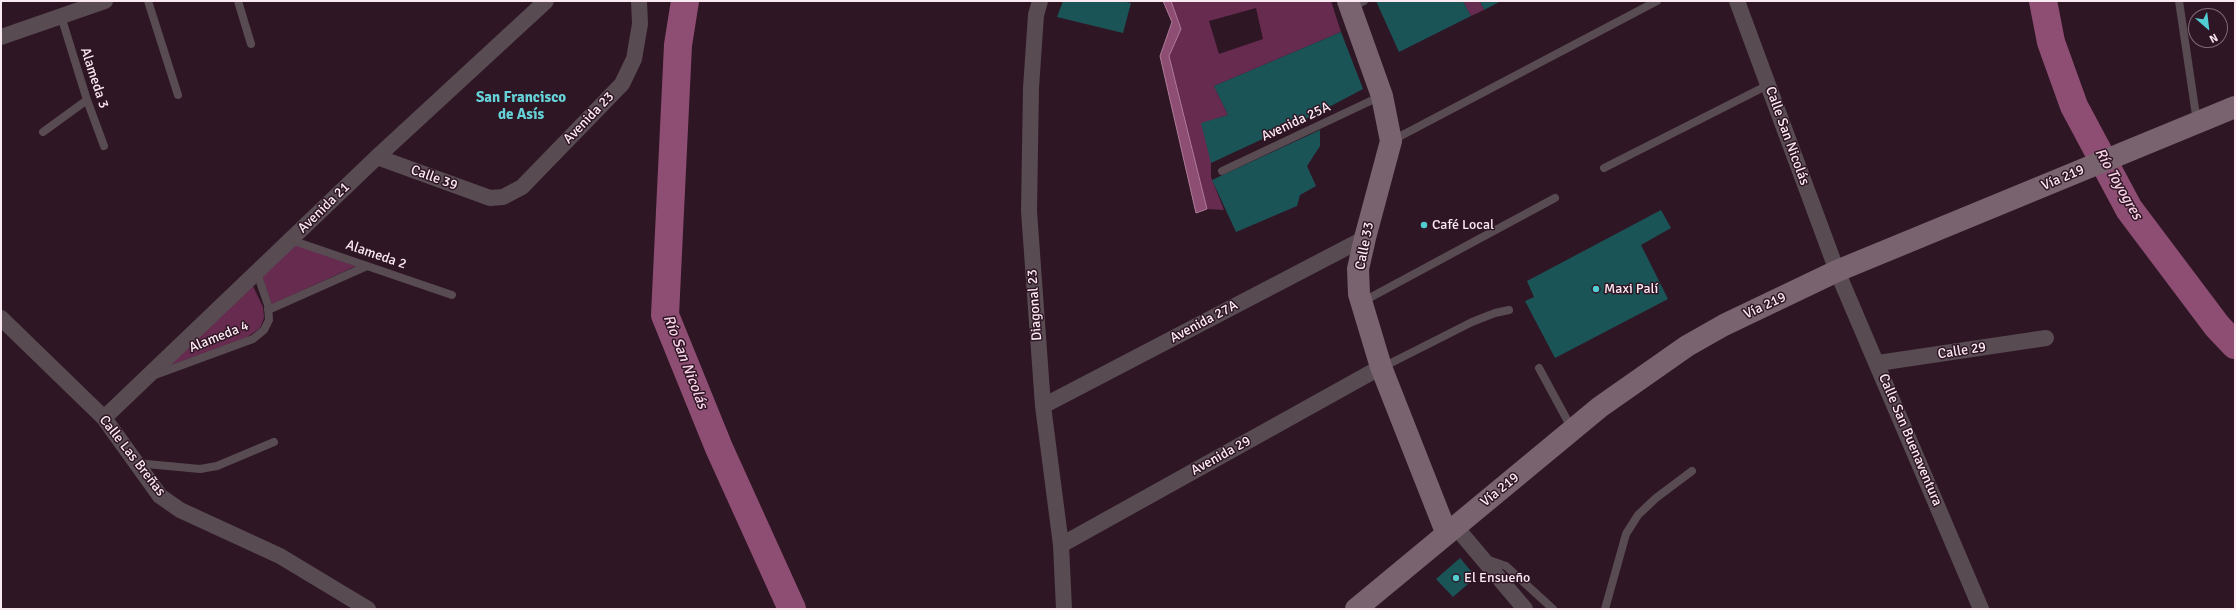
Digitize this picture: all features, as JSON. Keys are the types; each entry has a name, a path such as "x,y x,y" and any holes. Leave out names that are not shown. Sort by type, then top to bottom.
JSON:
{"main road":[{"name":"Calle 33","path":"1354,3 1382,96 1391,141 1364,238 1358,269 1362,302 1381,367 1451,529"},
{"name":"Vía 219","path":"1356,609 1572,430 1600,408 1687,346 1724,325 1838,271 2235,107"}],"street":[{"path":"1,37 105,1"},
{"name":"Avenida 21","path":"104,418 148,378 377,157 546,1"},
{"name":"Diagonal 23","path":"1040,1 1036,15 1031,88 1029,211 1042,406 1061,545 1064,609"},
{"name":"Calle San Nicolás","path":"1737,1 1838,271"},
{"name":"Avenida 23","path":"490,198 503,197 522,187 622,84 634,59 640,24 640,3"},
{"name":"Calle 39","path":"377,157 490,198"},
{"name":"Avenida 27A","path":"1042,406 1364,238"},
{"name":"Calle San Buenaventura","path":"1838,271 1981,609"},
{"name":"Calle Las Breñas","path":"1,318 104,418 160,496 180,510 280,556 368,609"},
{"name":"Calle 29","path":"1878,363 2046,338"},
{"name":"Avenida 29","path":"1061,545 1381,367"},
{"path":"1451,529 1485,559 1525,609"}],"lane":[{"path":"148,1 178,95"},
{"path":"238,1 250,44"},
{"path":"1391,141 1657,1"},
{"path":"2179,1 2197,123"},
{"name":"Alameda 3","path":"61,16 87,100 104,146"},
{"path":"1604,168 1768,85"},
{"name":"Avenida 25A","path":"1222,171 1382,96"},
{"path":"43,132 87,100"},
{"path":"1362,302 1555,198"},
{"name":"Alameda 2","path":"291,240 452,295"},
{"path":"268,310 368,266"},
{"name":"Alameda 4","path":"148,378 253,339 264,330 269,320 268,310 257,273"},
{"path":"1381,367 1472,322 1495,313 1509,310"},
{"path":"1539,368 1572,430"},
{"path":"136,462 200,469 217,466 274,442"},
{"path":"1605,609 1626,534 1638,515 1656,498 1692,471"},
{"path":"1485,559 1506,566 1553,609"}],"shaded area":[{"path":"1163,1 1171,1 1181,29 1169,56 1207,209 1196,213 1160,56 1172,22"},
{"path":"1171,1 1331,1 1341,32 1214,86 1228,115 1202,123 1211,159 1211,177 1224,210 1207,209 1169,56 1181,29","holes":["1256,8 1263,39 1219,54 1209,21"]},
{"path":"1463,1 1480,1 1484,10 1471,16"},
{"path":"293,244 356,266 272,304 261,275"},
{"path":"252,284 263,307 264,318 260,328 246,338 162,368"}],"building":[{"path":"1063,1 1121,1 1131,3 1123,33 1057,17"},
{"path":"1376,1 1463,1 1471,16 1399,52"},
{"path":"1480,1 1501,1 1484,10"},
{"path":"1341,32 1363,89 1310,117 1211,163 1201,123 1228,115 1214,86"},
{"path":"1320,130 1320,146 1307,166 1316,186 1300,195 1297,206 1236,232 1212,180"},
{"name":"Maxi Palí","path":"1661,210 1671,228 1641,245 1668,299 1555,358 1525,301 1534,297 1527,281"},
{"name":"El Ensueño","path":"1460,558 1476,577 1453,597 1436,579"}],"waterway":[{"name":"Río San Nicolás","path":"685,1 678,45 665,315 719,448 792,609"},
{"name":"Río Toyogres","path":"2043,1 2051,42 2074,106 2129,209 2217,326 2235,345"}],"place":[{"name":"Café Local","path":"1424,225"},
{"name":"Maxi Palí","path":"1596,289"},
{"name":"El Ensueño","path":"1456,578"}],"district":[{"name":"San Francisco de Asís","path":"521,106"}]}
